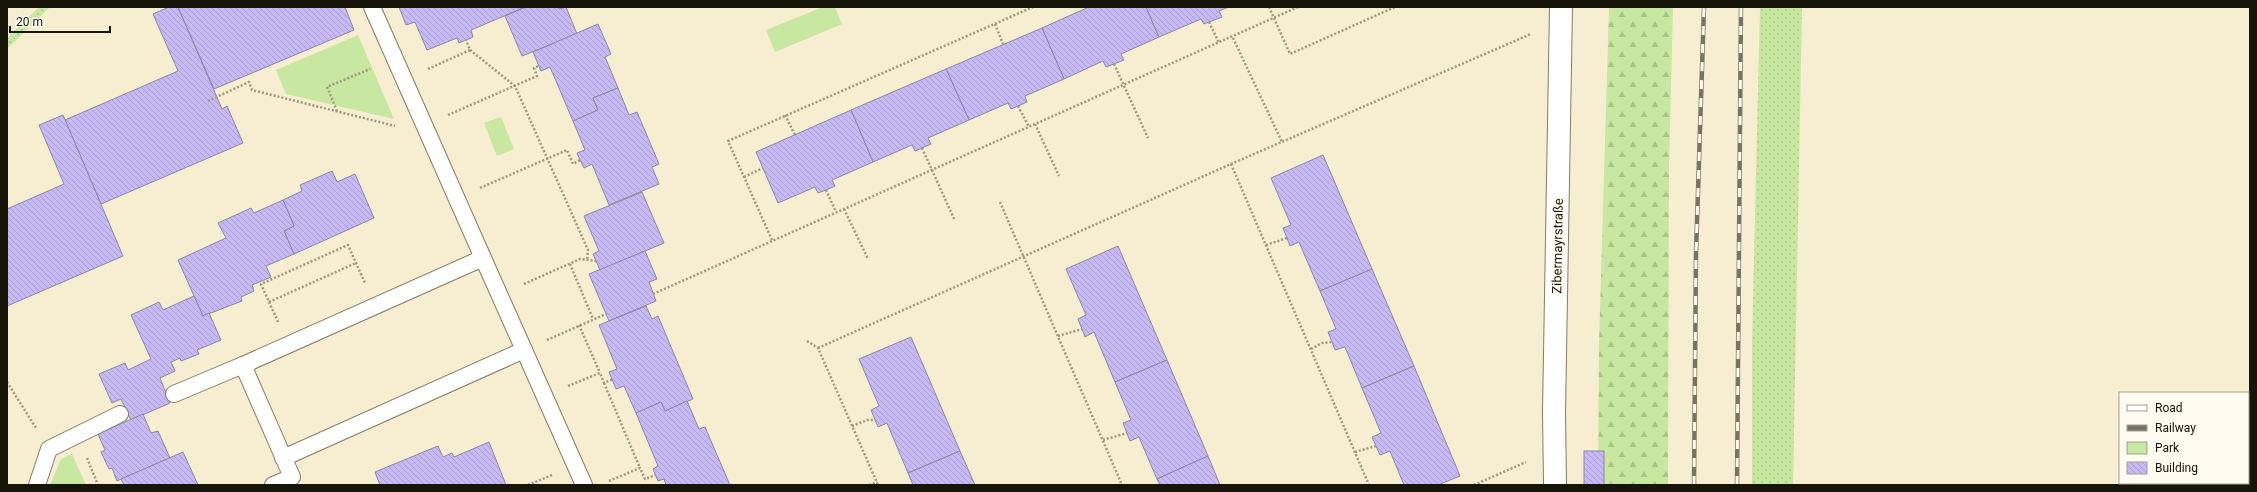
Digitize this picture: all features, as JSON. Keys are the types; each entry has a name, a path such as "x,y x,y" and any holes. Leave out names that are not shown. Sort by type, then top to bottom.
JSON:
{"street":[{"name":"Zibermayrstraße","path":"1555,485 1554,412 1561,7"}],"lane":[{"path":"372,7 482,258 500,295 584,485"},
{"path":"174,394 243,365 482,258"},
{"path":"283,458 524,350"},
{"path":"243,365 294,481 273,485"},
{"path":"37,485 49,449 120,414"}],"path":[{"path":"772,240 728,141 1032,7"},
{"path":"1269,7 1290,54 1395,7"},
{"path":"653,294 772,240 1233,38 1298,7"},
{"path":"1209,22 1219,43"},
{"path":"995,24 1003,44"},
{"path":"818,348 1231,164 1534,33"},
{"path":"1233,38 1282,142"},
{"path":"466,40 470,50 515,86 549,158 588,250 587,260"},
{"path":"404,79 470,50"},
{"path":"338,111 327,87 395,58"},
{"path":"1114,64 1125,85 1148,138"},
{"path":"208,101 249,82 252,90 338,111 426,129 537,76 534,68 539,66"},
{"path":"1018,106 1028,128"},
{"path":"785,115 795,135"},
{"path":"1035,124 1059,176"},
{"path":"922,148 955,221"},
{"path":"457,198 568,150 573,164 580,160"},
{"path":"1231,164 1369,485"},
{"path":"744,176 763,168"},
{"path":"826,190 836,212"},
{"path":"1000,202 1122,485"},
{"path":"844,209 868,259"},
{"path":"1266,245 1287,238"},
{"path":"288,345 260,282 348,245 375,306"},
{"path":"500,295 580,259 596,261"},
{"path":"269,302 356,263"},
{"path":"570,264 593,319"},
{"path":"524,350 606,314"},
{"path":"579,325 645,479 656,475"},
{"path":"1058,336 1082,329"},
{"path":"807,341 818,348 878,483 869,485"},
{"path":"1311,349 1322,343 1332,342"},
{"path":"545,396 600,373"},
{"path":"604,383 612,379"},
{"path":"7,382 49,449"},
{"path":"852,426 867,420 875,420"},
{"path":"1103,440 1127,433"},
{"path":"1355,452 1376,446"},
{"path":"1474,485 1531,461"},
{"path":"608,482 640,468"}],"green space":[{"path":"39,7 50,7 7,49 7,38"},
{"path":"823,7 835,7 842,24 775,52 766,30"},
{"path":"1609,7 1673,7 1669,165 1668,485 1598,485 1599,344"},
{"path":"1760,7 1802,7 1793,485 1752,485 1752,342"},
{"path":"358,35 394,119 286,94 276,70"},
{"path":"501,117 514,149 497,156 484,123"},
{"path":"72,454 86,485 50,485 61,459"}],"building":[{"path":"169,7 178,7 222,109 227,106 243,143 101,204 65,120 178,71 153,14"},
{"path":"178,7 345,7 354,30 214,89"},
{"path":"399,7 523,8 471,30 473,37 459,43 457,38 427,50 415,22 406,25"},
{"path":"526,7 558,7 559,9 566,7 577,34 522,56 505,16"},
{"path":"1089,7 1146,7 1159,37 1121,54 1124,60 1106,67 1103,61 1064,79 1042,28"},
{"path":"1146,7 1229,7 1219,11 1222,17 1204,24 1201,19 1159,37"},
{"path":"598,24 611,54 605,57 618,88 593,98 598,110 573,121 550,67 541,71 533,52"},
{"path":"1042,28 1064,79 1025,96 1027,102 1018,106 1011,109 1008,103 969,120 946,69"},
{"path":"946,69 969,120 928,138 931,144 915,151 912,145 873,162 851,110"},
{"path":"618,88 629,115 637,112 659,164 652,167 659,184 609,205 592,164 584,168 577,153 585,150 573,121 598,110 593,98"},
{"path":"851,110 873,162 832,180 835,186 826,190 818,193 815,187 778,203 756,152"},
{"path":"63,115 123,256 7,306 7,209 64,184 39,125"},
{"path":"1323,155 1372,269 1320,291 1299,242 1290,246 1283,228 1291,225 1271,178"},
{"path":"332,171 337,182 355,174 374,218 294,254 284,231 294,226 283,200 302,191 300,185"},
{"path":"642,192 664,243 600,270 593,254 599,251 584,216"},
{"path":"283,200 294,226 284,231 294,254 266,266 271,277 252,285 254,291 241,297 242,301 203,316 178,260 226,238 218,223 251,208 254,213"},
{"path":"1118,246 1167,360 1115,382 1094,332 1085,337 1078,319 1086,315 1066,269"},
{"path":"645,251 657,279 649,282 656,301 609,321 589,274"},
{"path":"1372,269 1414,366 1362,388 1345,347 1335,350 1328,332 1336,329 1320,291"},
{"path":"194,296 203,316 209,313 221,340 197,350 199,354 181,361 180,358 171,362 175,371 160,378 170,403 131,420 121,399 112,403 99,374 125,363 128,370 151,359 131,315 159,302 163,310"},
{"path":"646,306 652,319 658,316 693,399 665,411 661,402 636,413 624,386 616,389 609,372 617,369 599,325"},
{"path":"911,337 960,451 908,473 887,423 878,427 871,410 879,406 859,359"},
{"path":"1167,360 1208,456 1157,479 1139,437 1130,441 1123,423 1131,420 1115,382"},
{"path":"1414,366 1460,476 1438,485 1404,485 1390,451 1380,455 1372,437 1381,433 1362,388"},
{"path":"687,401 699,429 705,427 730,485 666,485 664,479 658,481 653,469 658,466 636,413 661,402 665,411"},
{"path":"143,414 151,433 158,431 170,458 117,481 112,468 109,469 101,452 105,450 98,434"},
{"path":"489,442 506,485 380,485 375,472 438,446 443,457 452,453 454,457"},
{"path":"960,451 975,485 913,485 908,473"},
{"path":"1584,451 1604,451 1604,485 1584,485"},
{"path":"183,452 198,485 124,485 121,479"},
{"path":"1208,456 1220,485 1160,485 1157,479"}],"railway":[{"path":"1694,485 1696,253 1704,7"},
{"path":"1737,485 1741,7"}]}
